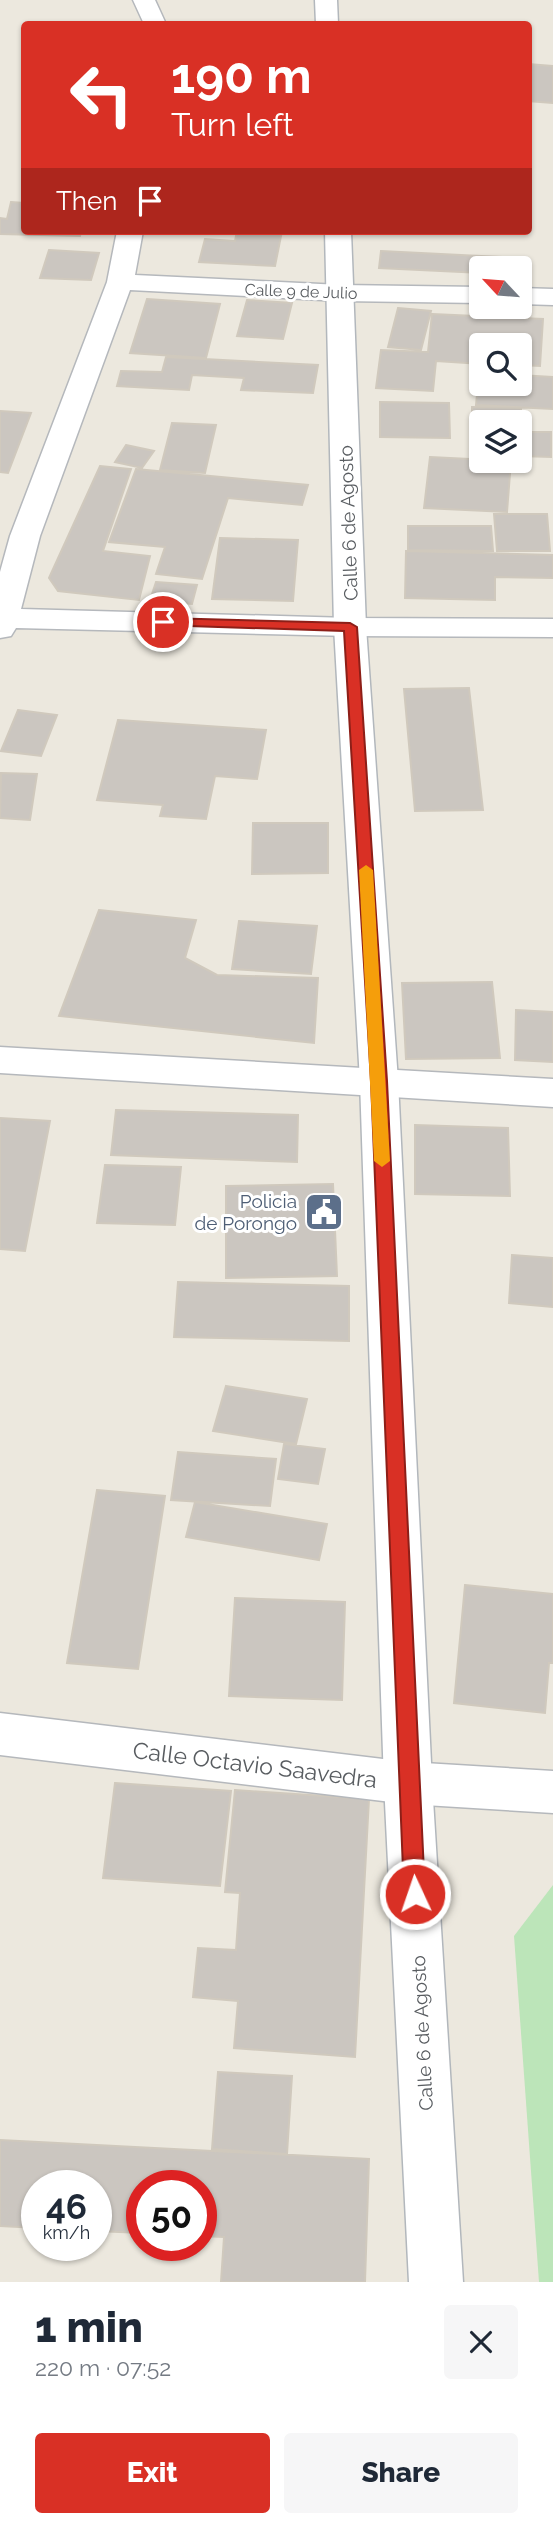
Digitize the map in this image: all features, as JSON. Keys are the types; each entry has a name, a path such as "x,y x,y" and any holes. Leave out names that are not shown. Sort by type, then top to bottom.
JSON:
{"street":[{"path":"144,0 154,21"},
{"path":"326,0 327,21"},
{"path":"129,235 120,282 12,531 1,623 553,628"},
{"name":"Calle 6 de Agosto","path":"338,235 350,627 379,1081 408,1783 436,2282"},
{"name":"Calle 9 de Julio","path":"120,282 341,293 469,295"},
{"path":"532,296 553,296"},
{"path":"0,1060 553,1093"},
{"name":"Calle Octavio Saavedra","path":"0,1734 408,1783 553,1792"}],"green space":[{"path":"553,1885 553,2282 539,2282 514,1936"}],"building":[{"path":"532,64 553,66 553,103 532,101"},
{"path":"11,202 21,203 21,235 0,234 0,218 7,219"},
{"path":"236,235 281,235 275,266 199,262 205,239 235,241"},
{"path":"49,250 99,253 91,280 40,278"},
{"path":"381,251 481,256 469,256 469,272 379,268"},
{"path":"147,299 220,304 206,358 130,353"},
{"path":"247,300 292,303 283,339 237,336"},
{"path":"398,308 431,311 421,350 388,347"},
{"path":"432,314 469,316 469,319 543,319 540,366 532,366 532,333 469,333 469,363 436,361 433,391 376,388 381,350 428,352"},
{"path":"166,357 318,365 313,393 241,390 244,378 192,375 189,390 117,386 121,371 162,372"},
{"path":"532,376 553,377 553,409 476,405 477,396 532,396"},
{"path":"380,402 449,403 450,438 380,437"},
{"path":"472,407 521,408 521,410 472,410"},
{"path":"0,411 31,413 8,473 0,472"},
{"path":"172,423 216,425 205,473 160,470"},
{"path":"532,432 551,432 551,457 532,456"},
{"path":"126,445 154,451 142,468 115,462"},
{"path":"430,457 469,459 469,473 510,473 507,512 424,508"},
{"path":"100,466 131,469 103,551 150,556 139,600 58,591 49,578"},
{"path":"136,469 308,485 302,505 228,498 202,579 156,574 165,547 109,542"},
{"path":"494,514 547,514 550,551 497,551"},
{"path":"408,526 491,526 493,551 408,550"},
{"path":"220,538 298,540 293,601 212,599"},
{"path":"406,551 553,555 553,578 495,577 495,600 405,598"},
{"path":"156,582 197,585 192,604 150,600"},
{"path":"469,688 483,810 415,811 404,689"},
{"path":"18,710 57,715 41,756 1,751"},
{"path":"118,720 266,730 257,779 215,776 206,819 160,816 163,805 97,800"},
{"path":"1,773 37,774 30,820 0,818"},
{"path":"253,823 328,823 328,873 252,874"},
{"path":"99,910 196,920 185,958 217,975 318,978 314,1043 59,1016"},
{"path":"239,921 317,926 311,974 232,969"},
{"path":"492,982 500,1058 406,1059 402,983"},
{"path":"516,1010 553,1012 553,1062 515,1060"},
{"path":"116,1110 298,1115 297,1162 111,1155"},
{"path":"0,1118 50,1121 25,1251 0,1249"},
{"path":"415,1125 508,1128 510,1196 415,1194"},
{"path":"105,1165 181,1167 175,1225 97,1223"},
{"path":"333,1184 337,1276 226,1278 226,1186"},
{"path":"512,1255 553,1258 553,1307 509,1303"},
{"path":"178,1282 349,1286 349,1341 174,1337"},
{"path":"226,1386 307,1399 296,1444 213,1431"},
{"path":"284,1444 325,1449 318,1484 278,1479"},
{"path":"178,1452 276,1459 270,1506 171,1500"},
{"path":"97,1490 165,1496 138,1669 67,1663"},
{"path":"195,1502 327,1524 319,1560 186,1537"},
{"path":"465,1585 553,1594 553,1663 549,1663 545,1713 454,1703"},
{"path":"235,1598 345,1602 342,1700 229,1696"},
{"path":"115,1783 231,1791 220,1886 103,1878"},
{"path":"235,1790 369,1799 355,2057 234,2048 238,2001 193,1997 198,1948 236,1950 240,1893 225,1892"},
{"path":"218,2072 292,2076 287,2154 212,2149"},
{"path":"0,2140 369,2159 365,2282 221,2282 224,2237 217,2237 217,2170 126,2170 126,2232 112,2232 112,2170 21,2170 21,2227 0,2226"}],"slow traffic":[{"path":"366,870 382,1161"}],"place":[{"name":"Policia de Porongo","path":"324,1212"}],"route":[{"path":"163,622 350,627 379,1081 415,1894"}]}
